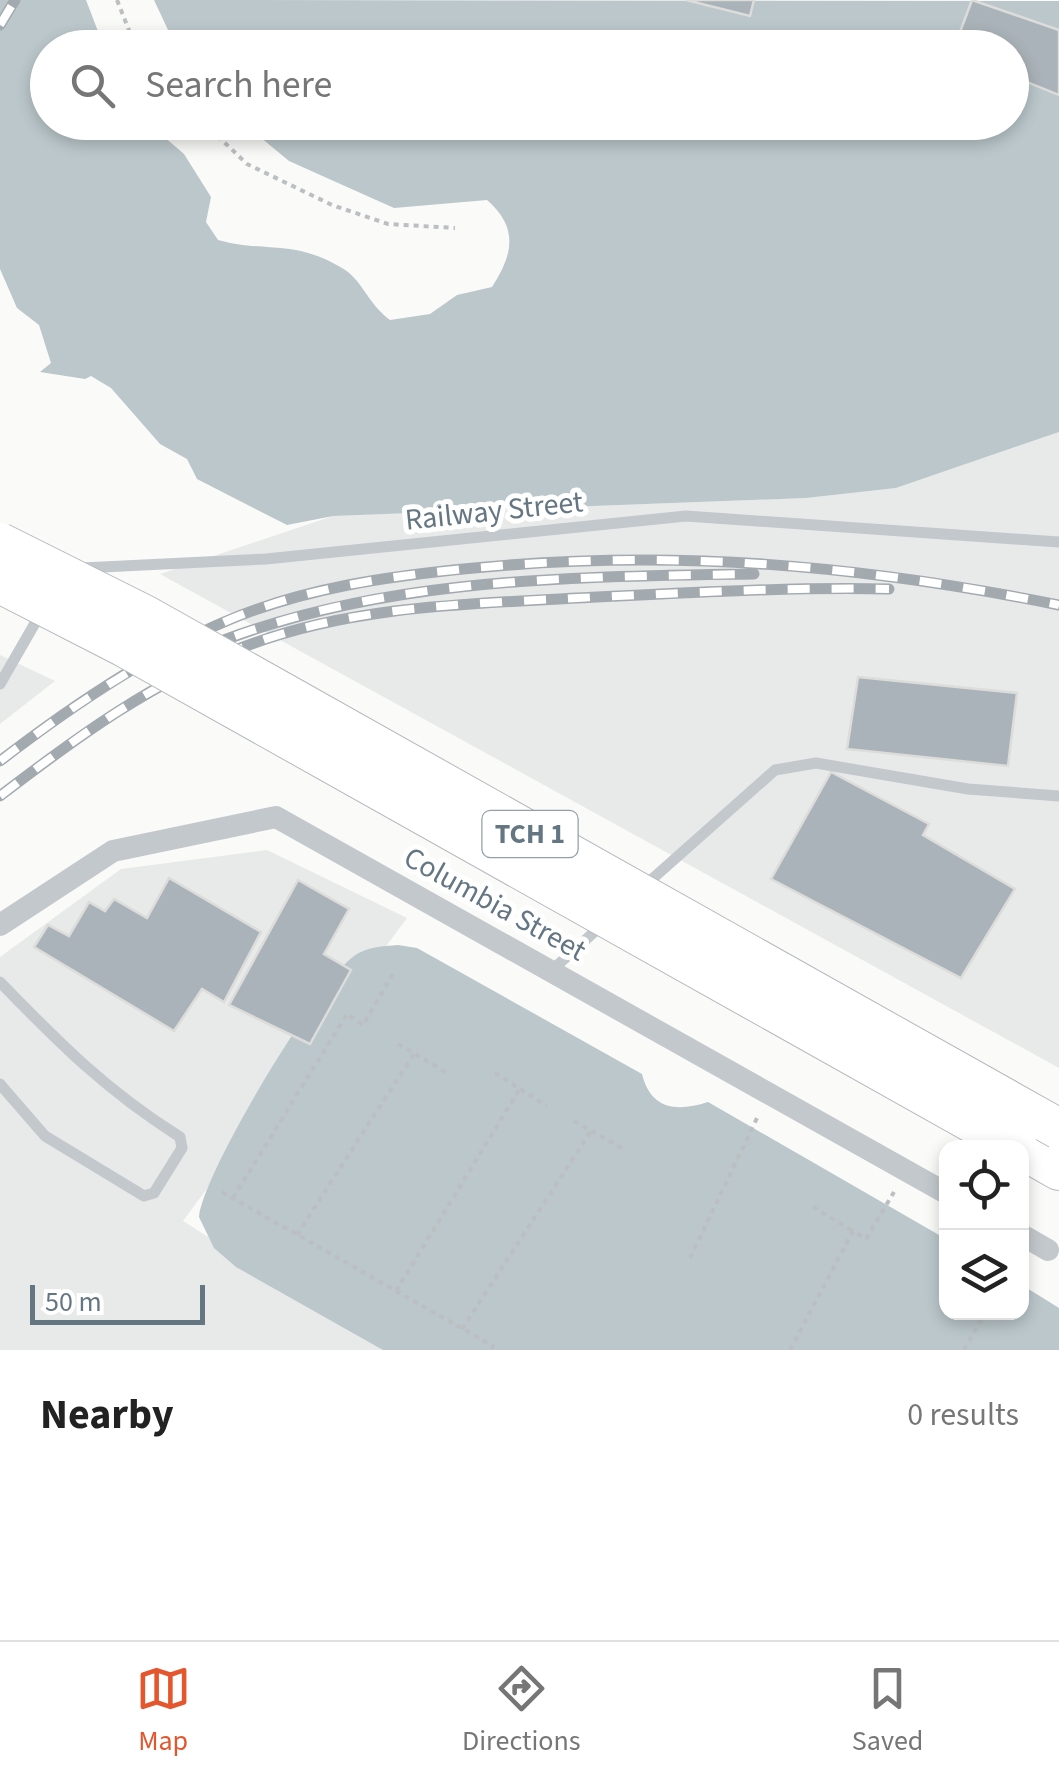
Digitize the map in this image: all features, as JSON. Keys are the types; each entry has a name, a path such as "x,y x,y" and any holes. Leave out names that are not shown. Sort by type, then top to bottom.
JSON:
{"highway":[{"name":"TCH 1","path":"0,543 146,616 1059,1128"},
{"name":"TCH 1","path":"0,583 123,646 1006,1140"},
{"name":"TCH 1","path":"1029,1153 1059,1170"}],"street":[{"name":"Columbia Street","path":"0,925 112,851 276,817 939,1189"},
{"path":"1029,1239 1048,1250"}],"lane":[{"name":"Railway Street","path":"0,684 66,569 266,559 686,516 1059,542"},
{"path":"552,970 775,770 816,763 968,790 1059,796"},
{"path":"0,982 71,1056 121,1100 180,1137 182,1148 154,1193 144,1196 46,1136 0,1084"}],"path":[{"path":"118,0 129,30"},
{"path":"222,140 247,164 332,205 388,224 455,228"},
{"path":"232,1198 346,1014 363,1024 394,972"},
{"path":"398,1044 449,1074"},
{"path":"297,1235 415,1052"},
{"path":"495,1072 547,1106"},
{"path":"396,1291 519,1090"},
{"path":"690,1258 768,1093"},
{"path":"574,1121 624,1150"},
{"path":"462,1330 591,1132"},
{"path":"813,1207 866,1239 907,1171"},
{"path":"222,1192 493,1346 491,1350"},
{"path":"790,1350 853,1231"},
{"path":"964,1350 981,1320"}],"shaded area":[{"path":"0,0 86,0 97,30 30,30 30,140 168,140 184,154 211,197 206,222 218,240 294,250 325,259 349,273 390,320 430,314 457,295 492,287 505,263 509,241 508,230 497,210 487,200 394,208 289,161 264,140 1029,140 1029,30 168,30 154,0 1059,1 1059,432 896,488 806,498 333,516 287,525 197,479 187,459 160,444 111,388 91,376 85,379 40,372 51,363 39,325 17,308 0,269"},
{"path":"1059,432 1059,1068 160,574 333,516 806,498 896,488"},
{"path":"0,655 55,681 0,724"},
{"path":"267,850 407,918 183,1221 388,1350 0,1350 0,957 121,869"},
{"path":"375,948 417,948 642,1074 646,1086 659,1101 676,1107 708,1102 939,1235 939,1320 1029,1320 1029,1289 1059,1308 1059,1350 383,1350 236,1267 214,1248 199,1217 219,1162 264,1080 315,1002 354,956"}],"building":[{"path":"686,0 754,0 750,16"},
{"path":"972,0 1059,30 1059,95 1029,83 1029,30 961,30"},
{"path":"858,677 1017,693 1008,766 847,749"},
{"path":"831,772 929,824 923,835 1015,889 961,978 771,879"},
{"path":"169,878 261,932 224,1002 202,989 174,1031 34,947 48,925 69,936 89,902 105,911 114,899 147,918"},
{"path":"298,880 349,909 324,954 351,970 310,1044 229,1005"}],"railway":[{"path":"0,25 15,0"},
{"path":"0,761 108,685 196,635 284,600 378,580 549,562 696,561 840,571 1059,605"},
{"path":"194,652 261,627 398,595 540,580 754,574"},
{"path":"0,796 88,732 180,675 246,646 326,622 409,609 493,602 733,591 889,589"}]}
